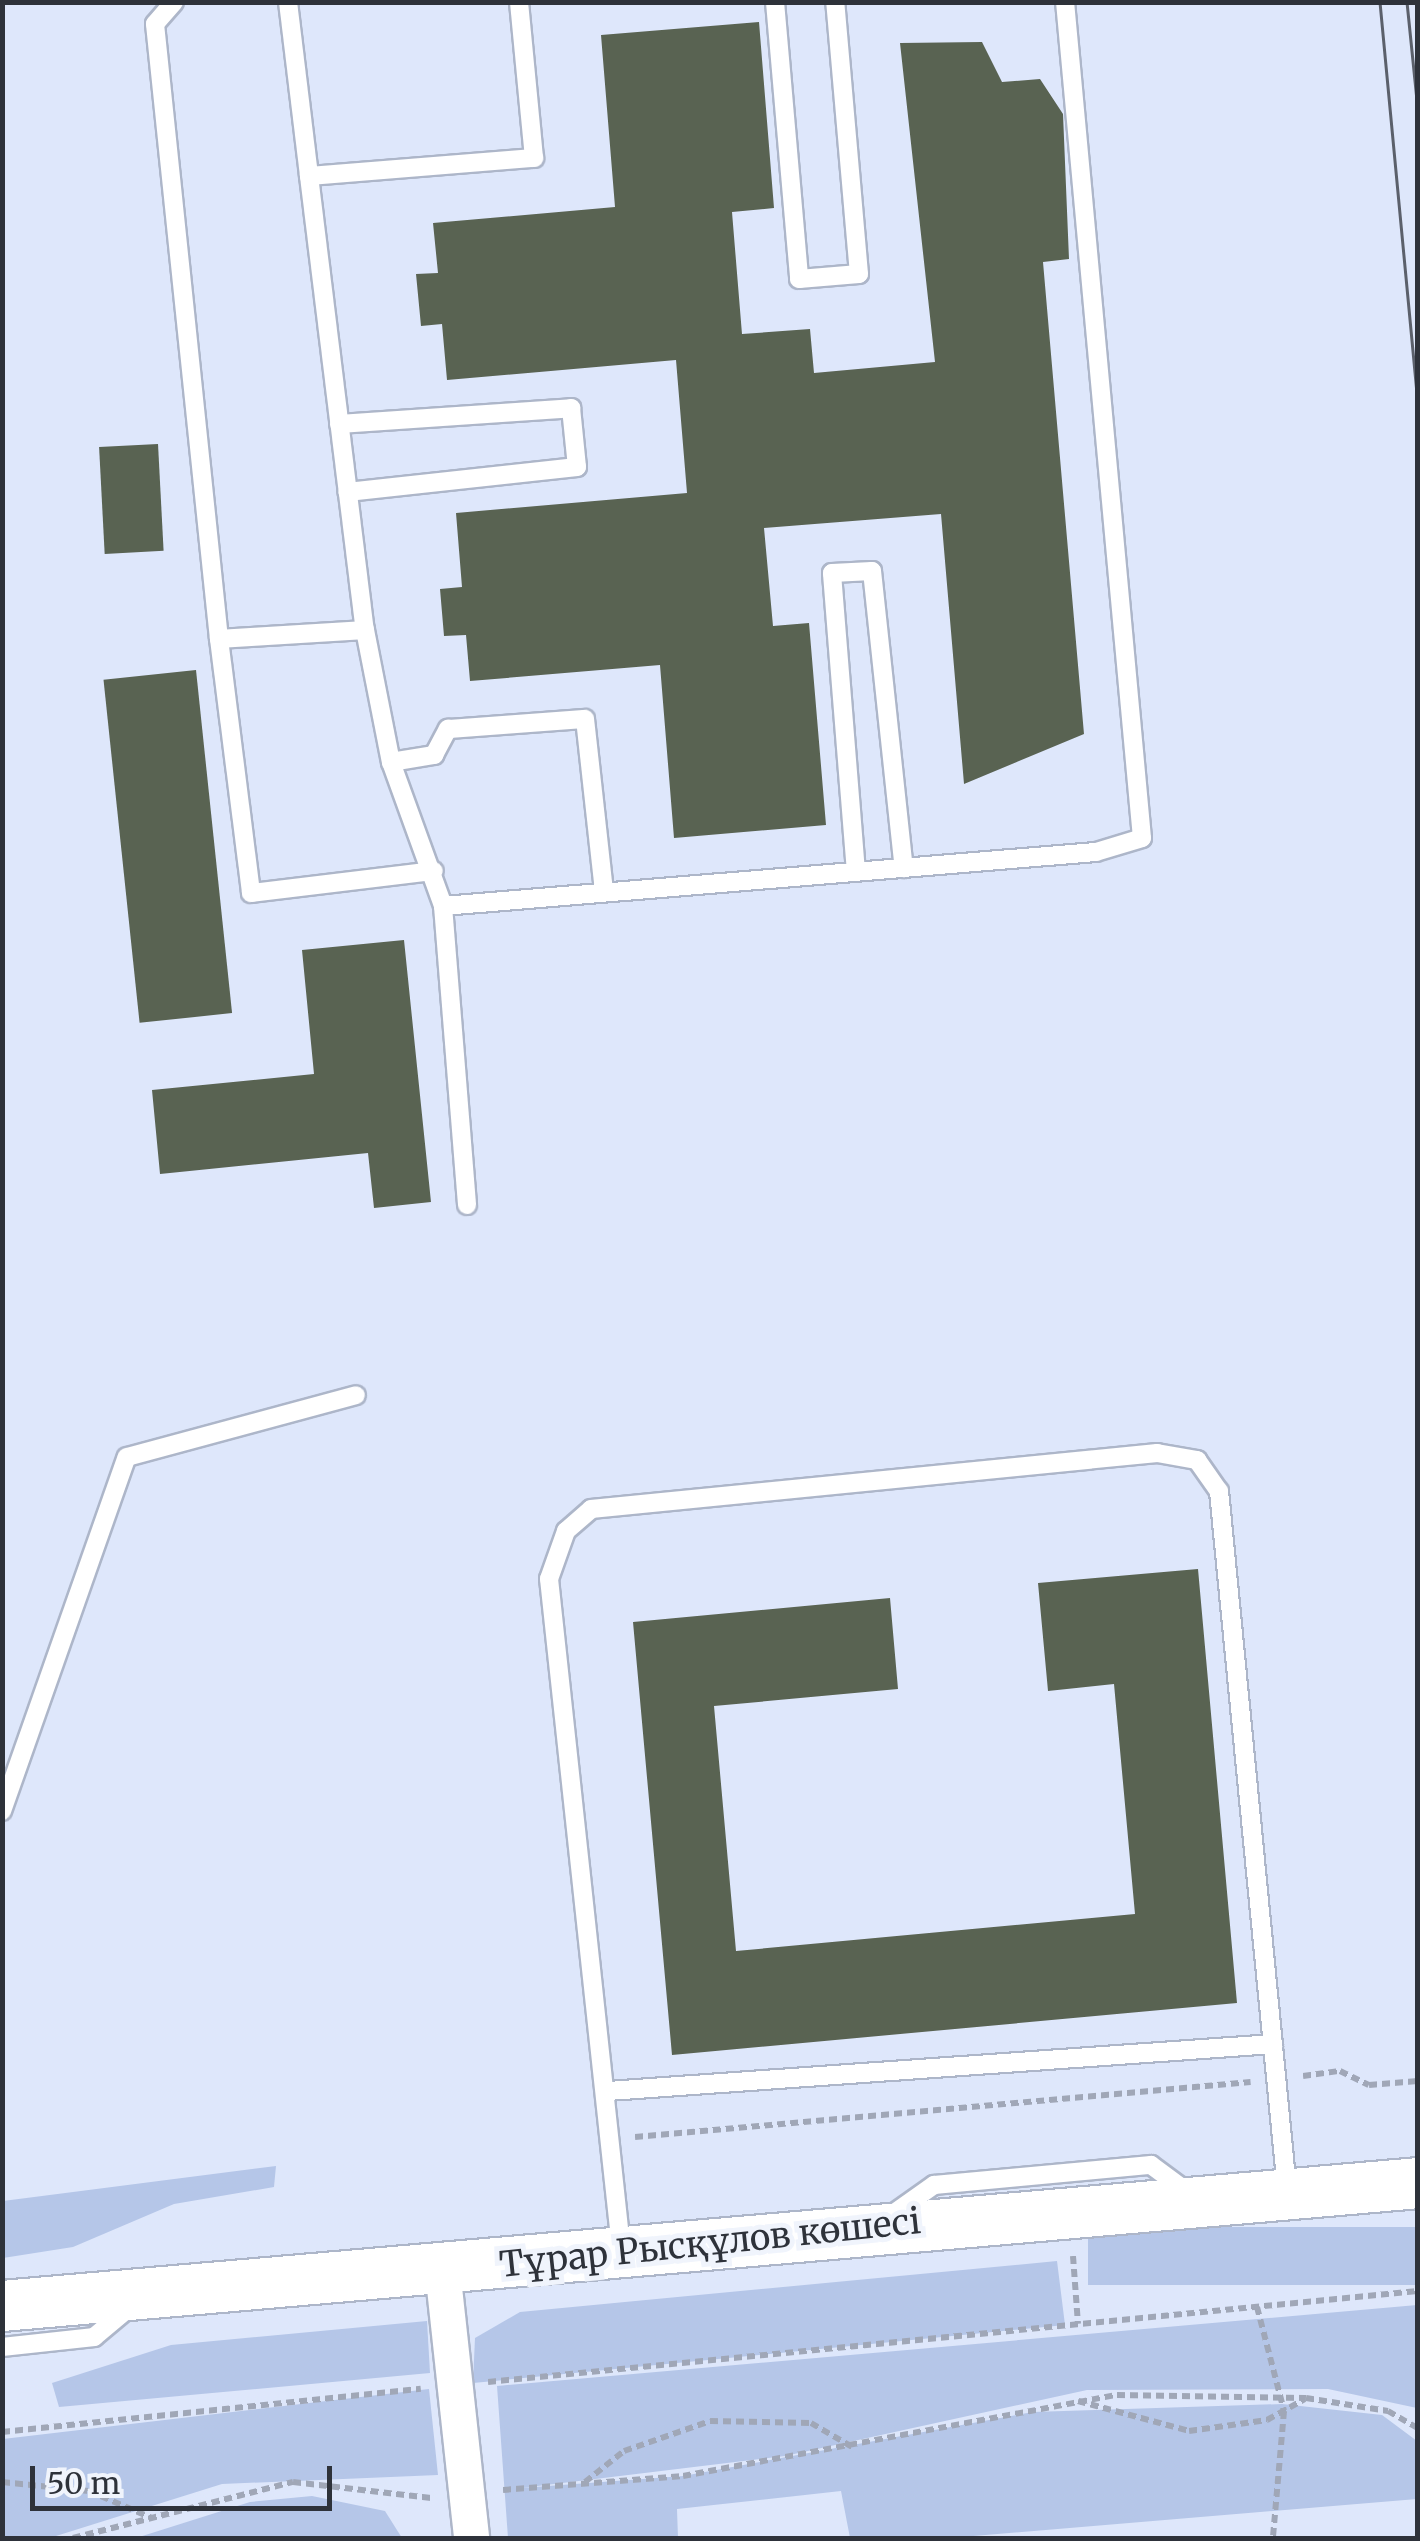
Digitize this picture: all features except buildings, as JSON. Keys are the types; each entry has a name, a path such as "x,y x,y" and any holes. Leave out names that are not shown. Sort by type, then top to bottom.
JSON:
{"street":[{"name":"Тұрар Рысқұлов көшесі","path":"2,2306 442,2270 1069,2208 1418,2183"},
{"path":"442,2270 472,2538"}],"lane":[{"path":"174,2 156,24 218,638 251,893 434,871"},
{"path":"288,2 365,630 391,762 434,871 443,906 467,1206"},
{"path":"309,176 534,158 520,2"},
{"path":"775,2 798,279 859,274 835,2"},
{"path":"443,906 1096,852 1142,838 1065,2"},
{"path":"339,424 571,408 577,468 347,492"},
{"path":"856,872 832,573 872,571 904,868"},
{"path":"218,638 365,630"},
{"path":"391,762 434,755 448,729 585,719 604,892"},
{"path":"2,1811 127,1457 356,1395"},
{"path":"622,2252 609,2139 608,2091 549,1579 566,1531 591,1509 1157,1453 1196,1460 1218,1491 1287,2193"},
{"path":"608,2091 1273,2044"},
{"path":"873,2228 934,2185 1151,2164 1197,2199"},
{"path":"2,2347 94,2337 146,2294"}],"path":[{"path":"609,2139 1276,2080 1340,2070 1369,2084 1418,2081"},
{"path":"1069,2208 1078,2324"},
{"path":"2,2432 1418,2291"},
{"path":"1256,2307 1284,2411 1273,2538"},
{"path":"1075,2400 1189,2431 1284,2411 1306,2398"},
{"path":"72,2538 293,2482 410,2500 582,2484 855,2448 1075,2400 1306,2398 1388,2411 1418,2428"},
{"path":"582,2484 624,2452 710,2421 811,2422 855,2448"},
{"path":"2,2482 89,2491 154,2518"}],"shaded area":[{"path":"276,2166 274,2187 174,2204 73,2247 3,2258 3,2201"},
{"path":"1088,2227 1417,2227 1417,2285 1088,2285"},
{"path":"1057,2261 1065,2325 473,2383 475,2338 520,2312"},
{"path":"1417,2305 1417,2408 1328,2389 1087,2390 785,2456 521,2488 683,2476 1033,2412 1282,2404 1382,2415 1417,2441 1417,2499 950,2538 850,2538 841,2491 677,2509 678,2538 508,2538 497,2386"},
{"path":"427,2321 430,2373 59,2407 52,2383 171,2345"},
{"path":"429,2389 438,2475 222,2484 56,2536 3,2538 3,2439"},
{"path":"312,2496 385,2511 402,2538 136,2538 250,2502"}],"tram line":[{"path":"1380,2 1418,403"},
{"path":"1407,2 1418,110"}]}
